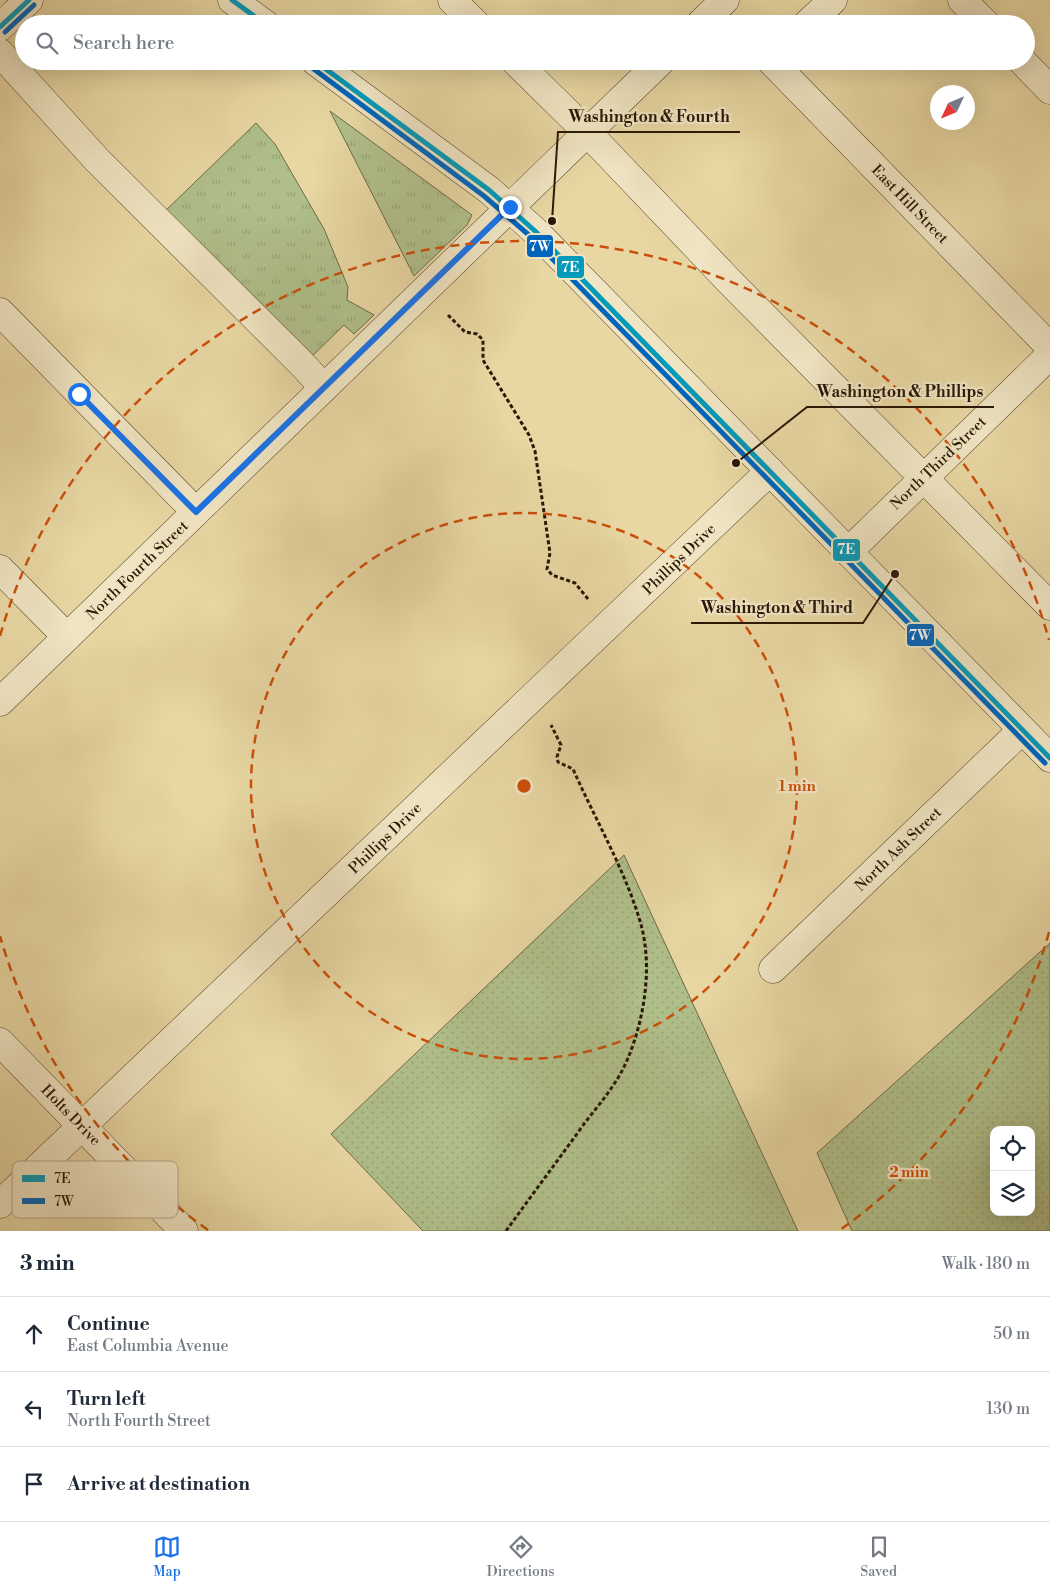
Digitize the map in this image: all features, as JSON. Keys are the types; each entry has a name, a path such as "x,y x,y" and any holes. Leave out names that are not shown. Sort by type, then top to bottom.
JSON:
{"street":[{"path":"0,27 29,0"},
{"path":"232,0 252,15"},
{"path":"452,0 467,15"},
{"path":"817,15 833,0"},
{"path":"962,0 977,15"},
{"path":"0,53 15,70"},
{"path":"15,70 97,160 324,388"},
{"path":"327,70 510,207 1050,758"},
{"path":"524,70 587,132 731,283 923,477 953,510 1050,606"},
{"name":"North Fourth Street","path":"0,702 652,70"},
{"name":"East Hill Street","path":"780,70 1050,348"},
{"path":"1031,70 1050,90"},
{"path":"0,312 196,512"},
{"name":"North Third Street","path":"848,552 1050,355"},
{"name":"Phillips Drive","path":"46,1161 770,471"},
{"path":"0,569 67,637"},
{"name":"North Ash Street","path":"773,969 1022,730"},
{"name":"Holts Drive","path":"0,1042 115,1161"},
{"name":"Phillips Drive","path":"0,1204 12,1193"},
{"name":"Holts Drive","path":"171,1218 184,1231"}],"path":[{"path":"448,315 465,332 477,334 483,340 483,360 529,435 535,451 550,553 547,569 552,575 575,583 588,599"},
{"path":"506,1231 614,1086 628,1058 641,1015 646,973 640,922 630,893 572,769 558,762 557,757 561,745 551,725"}],"green space":[{"path":"330,111 472,215 467,225 414,276"},
{"path":"256,123 275,144 324,229 348,287 347,300 374,315 354,334 344,325 306,362 159,217"},
{"path":"624,855 798,1231 423,1231 331,1134"},
{"path":"1050,943 1050,1231 852,1231 817,1153"}],"transit line":[{"name":"7E","path":"0,27 29,0"},
{"name":"7E","path":"232,0 253,15"},
{"name":"7W","path":"23,15 34,5"},
{"name":"7W","path":"5,32 15,23"},
{"name":"7W","path":"315,70 484,196 530,236 1045,763"},
{"name":"7E","path":"327,70 489,190 535,231 1050,758"}],"place":[{"name":"Washington & Fourth","path":"552,221"},
{"name":"Washington & Phillips","path":"736,463"},
{"name":"Washington & Third","path":"895,574"}],"route":[{"path":"79,394 196,512 510,207"}]}
